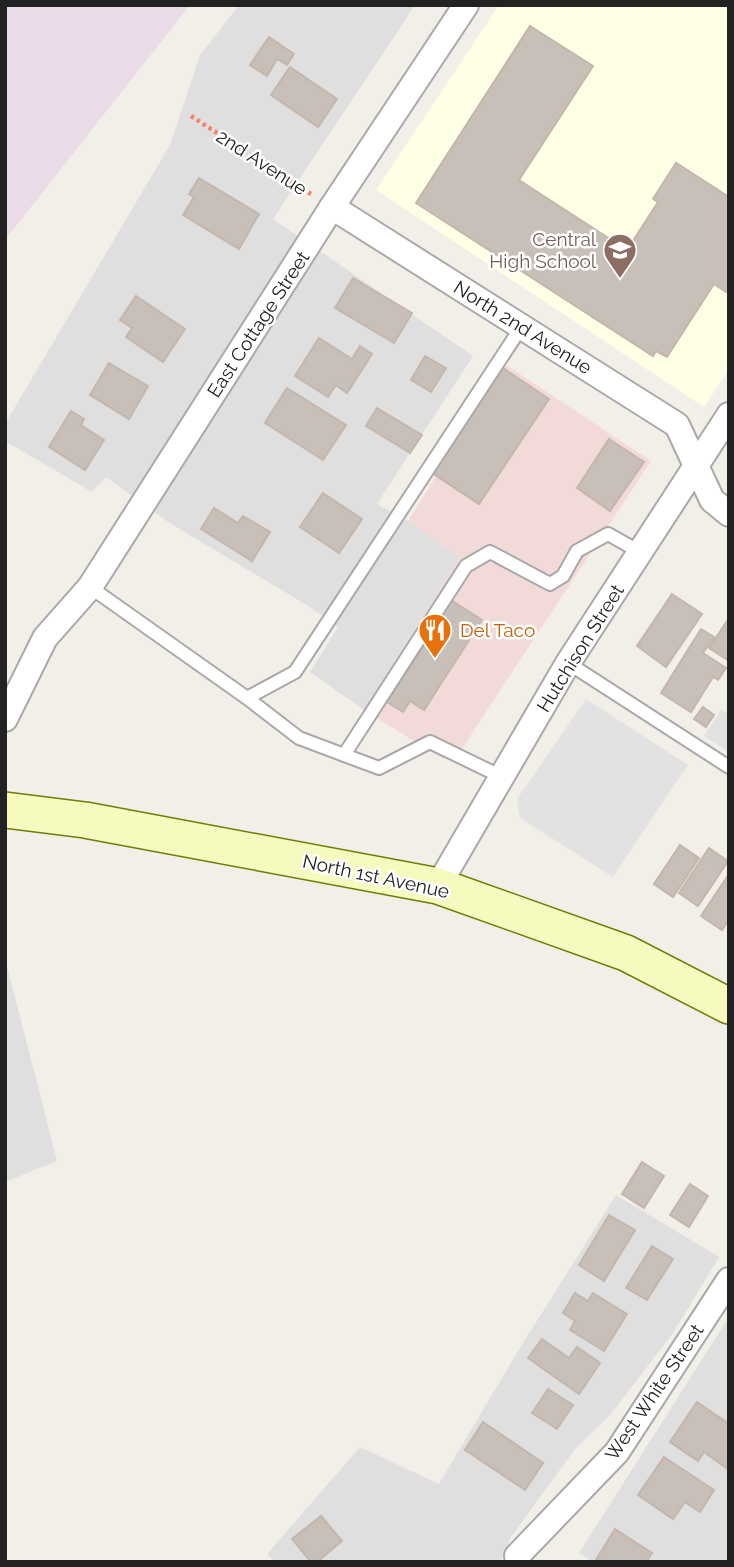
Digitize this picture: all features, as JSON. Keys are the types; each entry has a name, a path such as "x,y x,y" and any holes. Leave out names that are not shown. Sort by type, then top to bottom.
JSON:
{"main road":[{"name":"North 1st Avenue","path":"5,810 85,820 438,886 626,954 729,1006"}],"street":[{"name":"East Cottage Street","path":"5,719 45,638 90,587 332,207 466,5"},
{"name":"North 2nd Avenue","path":"332,207 677,425 697,464"},
{"name":"Hutchison Street","path":"438,886 568,663 729,415"},
{"path":"697,464 712,500 729,514"},
{"name":"West White Street","path":"517,1559 617,1452 729,1280"}],"lane":[{"path":"247,698 295,672 522,326"},
{"path":"344,755 466,566 490,552 550,584 563,576 577,551 608,534 640,552"},
{"path":"90,587 299,738 379,768 430,741 502,777"},
{"path":"568,663 729,767"}],"path":[{"name":"2nd Avenue","path":"191,116 332,207"}],"shaded area":[{"path":"5,5 190,5 5,240"},
{"path":"239,5 415,5 273,219 473,356 377,504 408,521 460,557 364,710 310,672 338,627 310,607 171,524 106,477 92,492 5,441 5,424 170,145 200,55"},
{"name":"Central High School","path":"499,5 729,5 729,369 704,407 376,190"},
{"path":"506,365 651,461 459,753 443,759 364,710 460,557 408,521"},
{"path":"586,699 688,765 613,877 520,818 517,799"},
{"path":"721,710 729,715 729,752 704,736"},
{"path":"5,958 57,1161 5,1182"},
{"path":"616,1195 719,1257 673,1333 611,1414 575,1449 511,1537 500,1562 275,1562 267,1554 360,1447 439,1484"},
{"path":"729,1317 729,1562 593,1562 579,1553"}],"building":[{"path":"530,26 593,66 519,180 627,250 658,202 653,199 676,163 729,197 729,288 726,292 714,284 667,357 656,351 653,356 416,203"},
{"path":"269,37 294,54 287,65 277,59 267,76 250,65"},
{"path":"290,67 337,99 318,127 271,95"},
{"path":"199,178 259,214 239,249 183,215 194,197 189,194"},
{"path":"353,278 412,313 394,343 335,308"},
{"path":"136,296 185,329 163,362 126,337 132,328 120,320"},
{"path":"319,338 352,359 360,346 372,354 347,393 336,385 328,397 295,376"},
{"path":"425,356 446,368 431,392 411,380"},
{"path":"109,363 148,386 129,419 90,395"},
{"path":"503,368 549,399 479,504 432,473"},
{"path":"287,388 346,425 323,460 265,423"},
{"path":"377,408 422,435 410,453 366,426"},
{"path":"71,411 84,419 81,425 104,440 85,470 49,447"},
{"path":"609,439 644,462 610,511 577,488"},
{"path":"323,493 362,519 339,553 300,527"},
{"path":"214,508 238,523 243,516 270,532 252,561 201,529"},
{"path":"672,594 702,614 666,667 637,646"},
{"name":"Del Taco","path":"448,598 482,620 424,710 410,701 403,712 387,702 442,617 437,615"},
{"path":"729,618 729,661 709,648"},
{"path":"701,629 714,637 703,653 726,668 718,680 713,677 691,712 661,693"},
{"path":"703,707 714,715 706,727 694,719"},
{"path":"680,845 699,858 673,897 654,884"},
{"path":"709,848 728,861 698,906 679,893"},
{"path":"729,874 729,919 722,930 701,916"},
{"path":"642,1162 664,1176 644,1208 622,1194"},
{"path":"690,1184 708,1196 689,1227 670,1215"},
{"path":"609,1215 635,1230 604,1281 579,1265"},
{"path":"652,1246 673,1259 647,1300 626,1288"},
{"path":"575,1293 588,1301 593,1293 627,1314 604,1351 570,1330 575,1321 563,1313"},
{"path":"542,1339 569,1358 577,1347 600,1363 579,1394 528,1358"},
{"path":"548,1389 573,1405 557,1429 532,1413"},
{"path":"697,1402 729,1424 729,1470 704,1452 698,1461 670,1442"},
{"path":"483,1422 543,1463 525,1490 465,1450"},
{"path":"664,1457 714,1490 700,1512 685,1502 673,1519 638,1495"},
{"path":"321,1516 342,1541 317,1562 311,1562 292,1539"},
{"path":"615,1529 652,1553 646,1562 596,1560"}],"place":[{"name":"Central High School","path":"620,280"},
{"name":"Del Taco","path":"435,660"}]}
